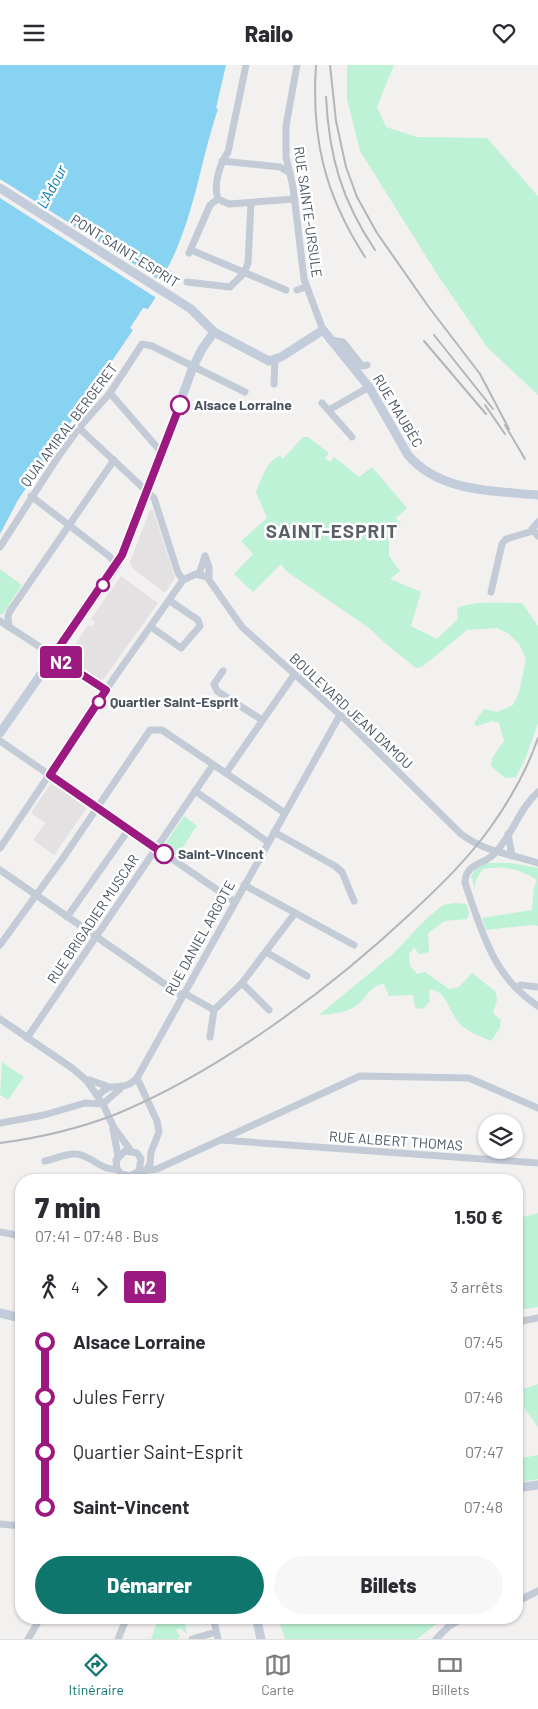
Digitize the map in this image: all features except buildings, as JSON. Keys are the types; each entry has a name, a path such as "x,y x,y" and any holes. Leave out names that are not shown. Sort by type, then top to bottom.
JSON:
{"main road":[{"name":"PONT SAINT-ESPRIT","path":"0,188 184,304 197,313 214,332 263,359 275,360"},
{"name":"RUE MAUBÈC","path":"323,330 369,387 408,455 416,465 439,478 458,485 538,495"},
{"path":"275,360 323,330"},
{"path":"0,733 117,565 142,506 193,367 204,345 214,332"},
{"path":"0,1313 15,1317"},
{"path":"523,1487 538,1485"},
{"path":"258,1624 261,1639"}],"street":[{"path":"246,65 228,151 222,161 216,185 218,199 224,203 251,203 295,199"},
{"name":"RUE SAINTE-URSULE","path":"298,65 286,126 286,157 295,199 306,287 323,330"},
{"path":"222,161 280,167 290,173"},
{"path":"218,199 210,205 190,252 272,282 286,290"},
{"path":"187,282 230,287 244,273 248,263 251,203"},
{"path":"297,290 306,287"},
{"path":"330,340 343,342 362,365 367,365"},
{"name":"QUAI AMIRAL BERGERET","path":"0,547 31,496 79,428 110,393 142,344 152,346 193,367"},
{"path":"274,384 275,360"},
{"path":"193,367 245,393"},
{"path":"329,410 369,387"},
{"path":"110,393 162,453"},
{"path":"322,403 352,437"},
{"path":"0,848 106,690 183,580 178,573 156,505 147,490 79,428"},
{"path":"9,627 8,616 10,611 114,460"},
{"path":"31,496 109,556 117,565"},
{"path":"142,506 156,505"},
{"path":"491,592 502,544 506,539 535,534 534,525 538,522"},
{"name":"BOULEVARD JEAN D'AMOU","path":"183,580 191,575 204,576 242,627 340,715 455,829 473,843 495,852 538,863"},
{"path":"151,627 181,648 200,626 198,620 170,601"},
{"path":"0,621 106,690"},
{"path":"223,671 214,684 217,691 262,720"},
{"path":"226,773 294,675"},
{"name":"RUE DANIEL ARGOTE","path":"137,1078 340,715"},
{"path":"0,945 37,896 147,734 155,729 162,730 284,813"},
{"path":"0,741 234,902"},
{"name":"RUE BRIGADIER MUSCAR","path":"27,1038 213,765"},
{"path":"195,791 268,842"},
{"path":"538,792 526,803 495,852 468,870 465,875 465,883 494,959 501,971 515,987 538,1007"},
{"path":"67,917 128,829"},
{"path":"274,832 335,866 342,872 354,901"},
{"path":"508,834 512,856"},
{"path":"0,871 183,995 214,1009"},
{"path":"244,885 354,945"},
{"path":"210,1037 214,1009 242,983 295,913"},
{"path":"266,952 307,976"},
{"path":"242,983 269,1010"},
{"path":"515,987 521,985 538,987"},
{"path":"0,1019 72,1068 86,1080 102,1104 113,1126 131,1151 141,1159 162,1165"},
{"name":"RUE ALBERT THOMAS","path":"141,1174 360,1076 469,1078 538,1108"},
{"path":"86,1080 90,1079 109,1087 121,1087 133,1083 137,1078 159,1132 151,1152 150,1162 141,1174"},
{"path":"85,1103 95,1093 109,1087"},
{"path":"0,1123 44,1115 85,1103 102,1104 121,1087"},
{"path":"113,1126 121,1174"},
{"path":"249,1127 249,1136 252,1143"},
{"path":"240,1131 242,1142"},
{"name":"RUE ALBERT THOMAS","path":"220,1140 538,1163"},
{"path":"118,1156 125,1151 131,1151"},
{"path":"45,1161 74,1153 88,1157 121,1174"},
{"path":"141,1159 141,1174"},
{"path":"0,1231 15,1234"},
{"path":"523,1321 538,1318"},
{"path":"0,1524 15,1525"},
{"path":"523,1598 538,1591"},
{"path":"28,1639 37,1624"},
{"path":"118,1639 124,1624"},
{"path":"436,1639 453,1624"},
{"path":"192,1639 217,1636"}],"shaded area":[{"path":"150,510 153,510 175,578 165,593 132,568 130,562"},
{"path":"121,576 158,603 103,680 100,680 67,656 88,625 92,627 95,622 91,619"},
{"path":"51,783 87,808 54,855 33,840 45,823 31,813"}],"green space":[{"path":"347,65 394,65 377,107 386,127 417,137 487,138 538,196 538,395 487,347 439,277 360,151 347,99"},
{"path":"303,437 308,437 329,453 325,458 330,462 334,457 359,477 372,467 407,508 396,518 401,525 389,537 389,556 400,571 390,579 421,592 411,626 437,639 458,619 457,608 465,605 497,602 522,603 538,626 538,723 526,757 516,777 505,778 491,766 492,758 504,741 499,723 492,721 477,726 474,723 484,709 497,712 513,705 519,693 526,659 519,644 509,634 497,628 467,630 422,667 416,668 369,628 286,571 281,564 253,592 234,574 253,554 241,541 267,518 256,492 265,471 271,461 280,456 283,459"},
{"path":"0,569 22,585 2,615 0,614"},
{"path":"184,816 197,826 177,856 163,847"},
{"path":"485,863 511,863 538,868 538,926 531,925 486,930 482,918 532,910 534,887 537,880 524,873 497,867 483,869 476,880 475,888 471,877 475,870"},
{"path":"467,904 469,914 467,919 445,921 428,933 429,952 419,954 414,947 409,954 410,966 417,974 425,972 449,989 459,987 472,973 496,992 497,1000 493,1013 501,1020 500,1028 491,1041 472,1033 462,1026 440,993 429,990 430,1001 423,1009 415,1008 413,995 389,996 384,984 375,987 360,1003 348,1010 319,1015 393,954 426,919 443,905"},
{"path":"2,1062 24,1077 8,1100 0,1095"},
{"path":"538,1213 538,1307 523,1309 523,1214 524,1217"},
{"path":"538,1384 538,1427 524,1408 524,1389"},
{"path":"538,1455 538,1479 523,1482 523,1458"},
{"path":"185,1624 187,1634 180,1628 176,1630 180,1636 178,1639 151,1639 156,1625"},
{"path":"280,1624 436,1624 417,1639 285,1639"}],"water":[{"name":"L'Adour","path":"0,65 226,65 216,108 218,109 190,210 184,230 167,269 172,272 148,309 143,308 130,328 133,330 18,500 0,534"}],"pier":[{"path":"0,179 167,285 158,299 0,198"}],"railway":[{"path":"316,65 316,117 324,165 340,211 365,257"},
{"path":"330,65 336,121 346,167 357,197 377,233 428,306 480,374 509,429"},
{"path":"326,97 330,139 339,178 354,214 375,250"},
{"path":"434,335 493,409"},
{"path":"424,341 486,414"},
{"path":"485,405 505,434"},
{"path":"505,425 525,459"},
{"path":"0,1143 43,1136 86,1125 114,1115 153,1097 192,1077 232,1053 308,1000 378,943 432,894 462,862 481,840 504,807 523,773 538,738"}],"bus line":[{"name":"N2","path":"164,854 50,775 106,690 53,656 117,565 142,506 180,405"}],"place":[{"name":"Alsace Lorraine","path":"180,405"},
{"name":"Quartier Saint-Esprit","path":"99,702"},
{"name":"Saint-Vincent","path":"164,854"}],"district":[{"name":"SAINT-ESPRIT","path":"332,531"}]}
